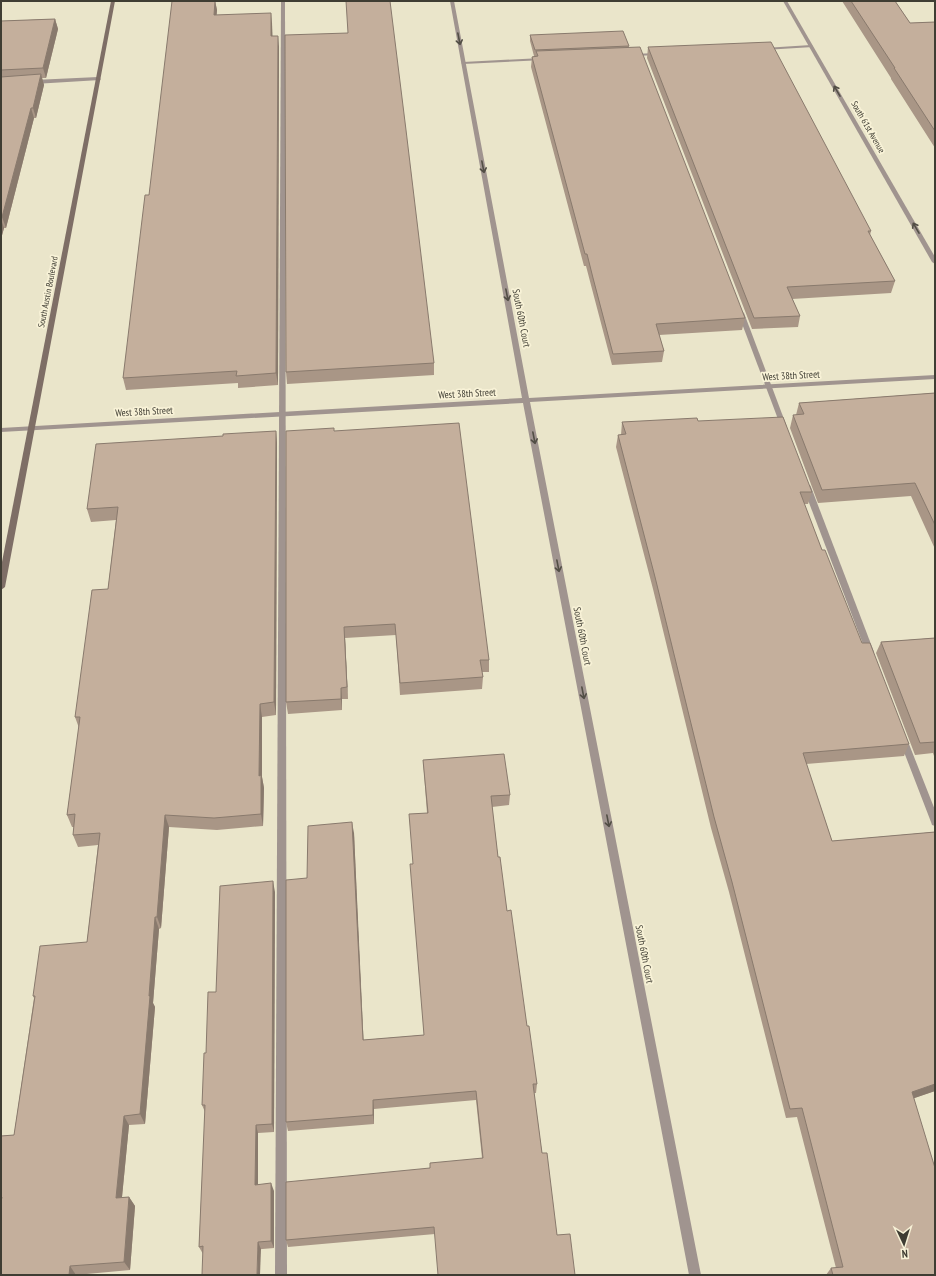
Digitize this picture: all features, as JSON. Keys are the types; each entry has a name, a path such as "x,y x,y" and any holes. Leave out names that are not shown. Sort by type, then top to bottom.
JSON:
{"street":[{"name":"South Austin Boulevard","path":"1,587 113,1"},
{"path":"281,1275 283,1"},
{"name":"South 60th Court","path":"452,1 526,400 696,1275"},
{"name":"South 61st Avenue","path":"785,1 935,262"},
{"path":"757,49 811,46"},
{"path":"626,55 665,53"},
{"path":"642,55 645,62"},
{"path":"463,63 549,59"},
{"path":"30,82 98,79"},
{"path":"738,305 788,438"},
{"name":"West 38th Street","path":"1,430 935,377"},
{"path":"805,482 873,659"},
{"path":"901,733 935,822"}],"building":[{"path":"172,1 215,1 214,15 271,13 271,36 278,36 276,373 236,376 237,371 123,378 145,195 149,195"},
{"path":"346,1 390,1 434,363 286,372 285,35 348,33"},
{"path":"851,1 895,1 910,23 935,22 935,131 895,68"},
{"path":"55,19 43,68 1,70 1,21"},
{"path":"623,31 629,46 535,50 530,35"},
{"path":"771,42 871,231 868,231 895,281 787,287 800,316 754,318 648,47"},
{"path":"640,47 745,318 656,324 664,351 613,354 587,254 585,254 532,57 538,56 536,51"},
{"path":"41,74 33,108 31,108 1,217 1,77"},
{"path":"935,393 935,525 915,483 822,490 793,415 804,414 799,403"},
{"path":"783,417 812,492 800,492 822,550 825,550 862,643 870,643 909,744 803,753 832,841 935,832 935,1084 912,1092 935,1168 935,1275 833,1275 831,1268 843,1267 802,1108 790,1109 714,817 655,577 618,435 626,434 622,422 697,418 698,421"},
{"path":"459,423 489,660 480,660 483,677 400,683 395,624 344,627 347,687 341,688 341,699 286,702 286,431 334,428 334,431"},
{"path":"276,431 274,702 260,704 259,776 261,775 261,814 214,818 165,815 157,917 155,917 140,1114 124,1116 116,1198 129,1197 124,1262 70,1266 69,1275 1,1275 1,1136 14,1135 35,996 33,996 40,946 87,942 100,833 73,835 75,814 67,815 80,717 75,717 92,590 108,589 118,507 87,509 96,444"},
{"path":"935,638 935,742 920,743 881,642"},
{"path":"504,754 510,795 491,796 498,857 500,857 507,911 511,910 527,1026 529,1026 537,1084 533,1084 542,1153 547,1153 557,1235 570,1234 575,1275 438,1275 434,1227 286,1240 286,1182 430,1168 430,1163 483,1158 476,1091 373,1100 373,1115 286,1122 286,880 307,878 308,826 352,822 363,1040 424,1035 410,864 413,864 409,814 428,813 423,760"},
{"path":"273,881 272,1124 256,1125 255,1185 271,1183 271,1241 258,1242 257,1275 202,1275 203,1246 199,1247 205,1105 202,1105 204,1053 206,1053 208,992 216,992 220,886"}]}
